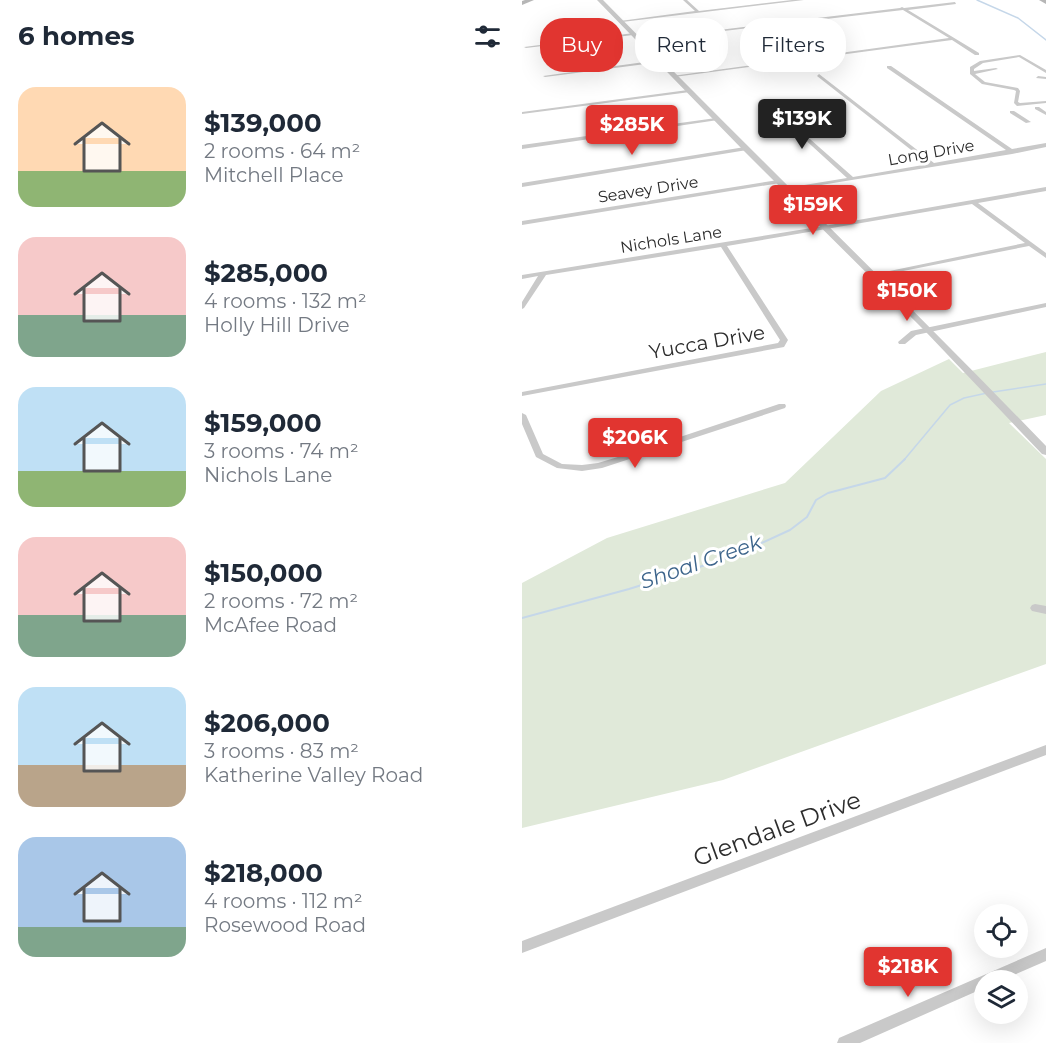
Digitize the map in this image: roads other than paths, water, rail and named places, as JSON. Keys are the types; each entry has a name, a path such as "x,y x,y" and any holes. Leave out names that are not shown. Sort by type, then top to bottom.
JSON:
{"main road":[{"path":"522,3 531,0"},
{"path":"1041,0 1046,2"}],"street":[{"path":"600,0 619,18"},
{"path":"684,0 698,12"},
{"path":"623,21 802,0"},
{"path":"728,27 955,3"},
{"path":"902,8 977,54"},
{"path":"623,22 635,36"},
{"path":"526,47 635,37"},
{"path":"674,76 953,39"},
{"path":"1046,72 1020,56 982,62 972,70 975,78 984,83 1016,89 1018,91 1016,103 1019,105 1046,102"},
{"path":"545,76 635,64"},
{"path":"888,67 1012,152"},
{"path":"670,72 824,228 929,330 1046,452"},
{"path":"1046,72 1038,76 1046,78"},
{"path":"819,75 933,165"},
{"path":"522,113 688,91"},
{"path":"768,103 852,179"},
{"path":"1028,122 1012,112 1046,107"},
{"path":"1037,108 1046,114"},
{"path":"522,147 716,119"},
{"name":"Long Drive","path":"786,190 1046,146"},
{"path":"522,185 745,149"},
{"name":"Seavey Drive","path":"522,223 778,182"},
{"name":"Nichols Lane","path":"522,277 1046,189"},
{"path":"973,202 1046,256"},
{"path":"875,276 1029,244"},
{"name":"Yucca Drive","path":"522,394 781,345 784,340 723,245"},
{"path":"522,307 543,273"},
{"path":"902,342 908,335 1046,305"},
{"path":"522,415 539,455 560,466 582,468 599,466 782,406"},
{"name":"Glendale Drive","path":"522,947 1046,750"},
{"path":"1009,970 1046,954"},
{"path":"844,1043 974,985"}],"waterway":[{"path":"977,0 1018,18 1046,40"},
{"name":"Shoal Creek","path":"993,392 1046,384"},
{"name":"Shoal Creek","path":"904,460 950,405 964,398 987,393"},
{"name":"Shoal Creek","path":"522,618 629,589 731,557 790,530 807,517 816,500 828,493 885,478 904,460"}]}
